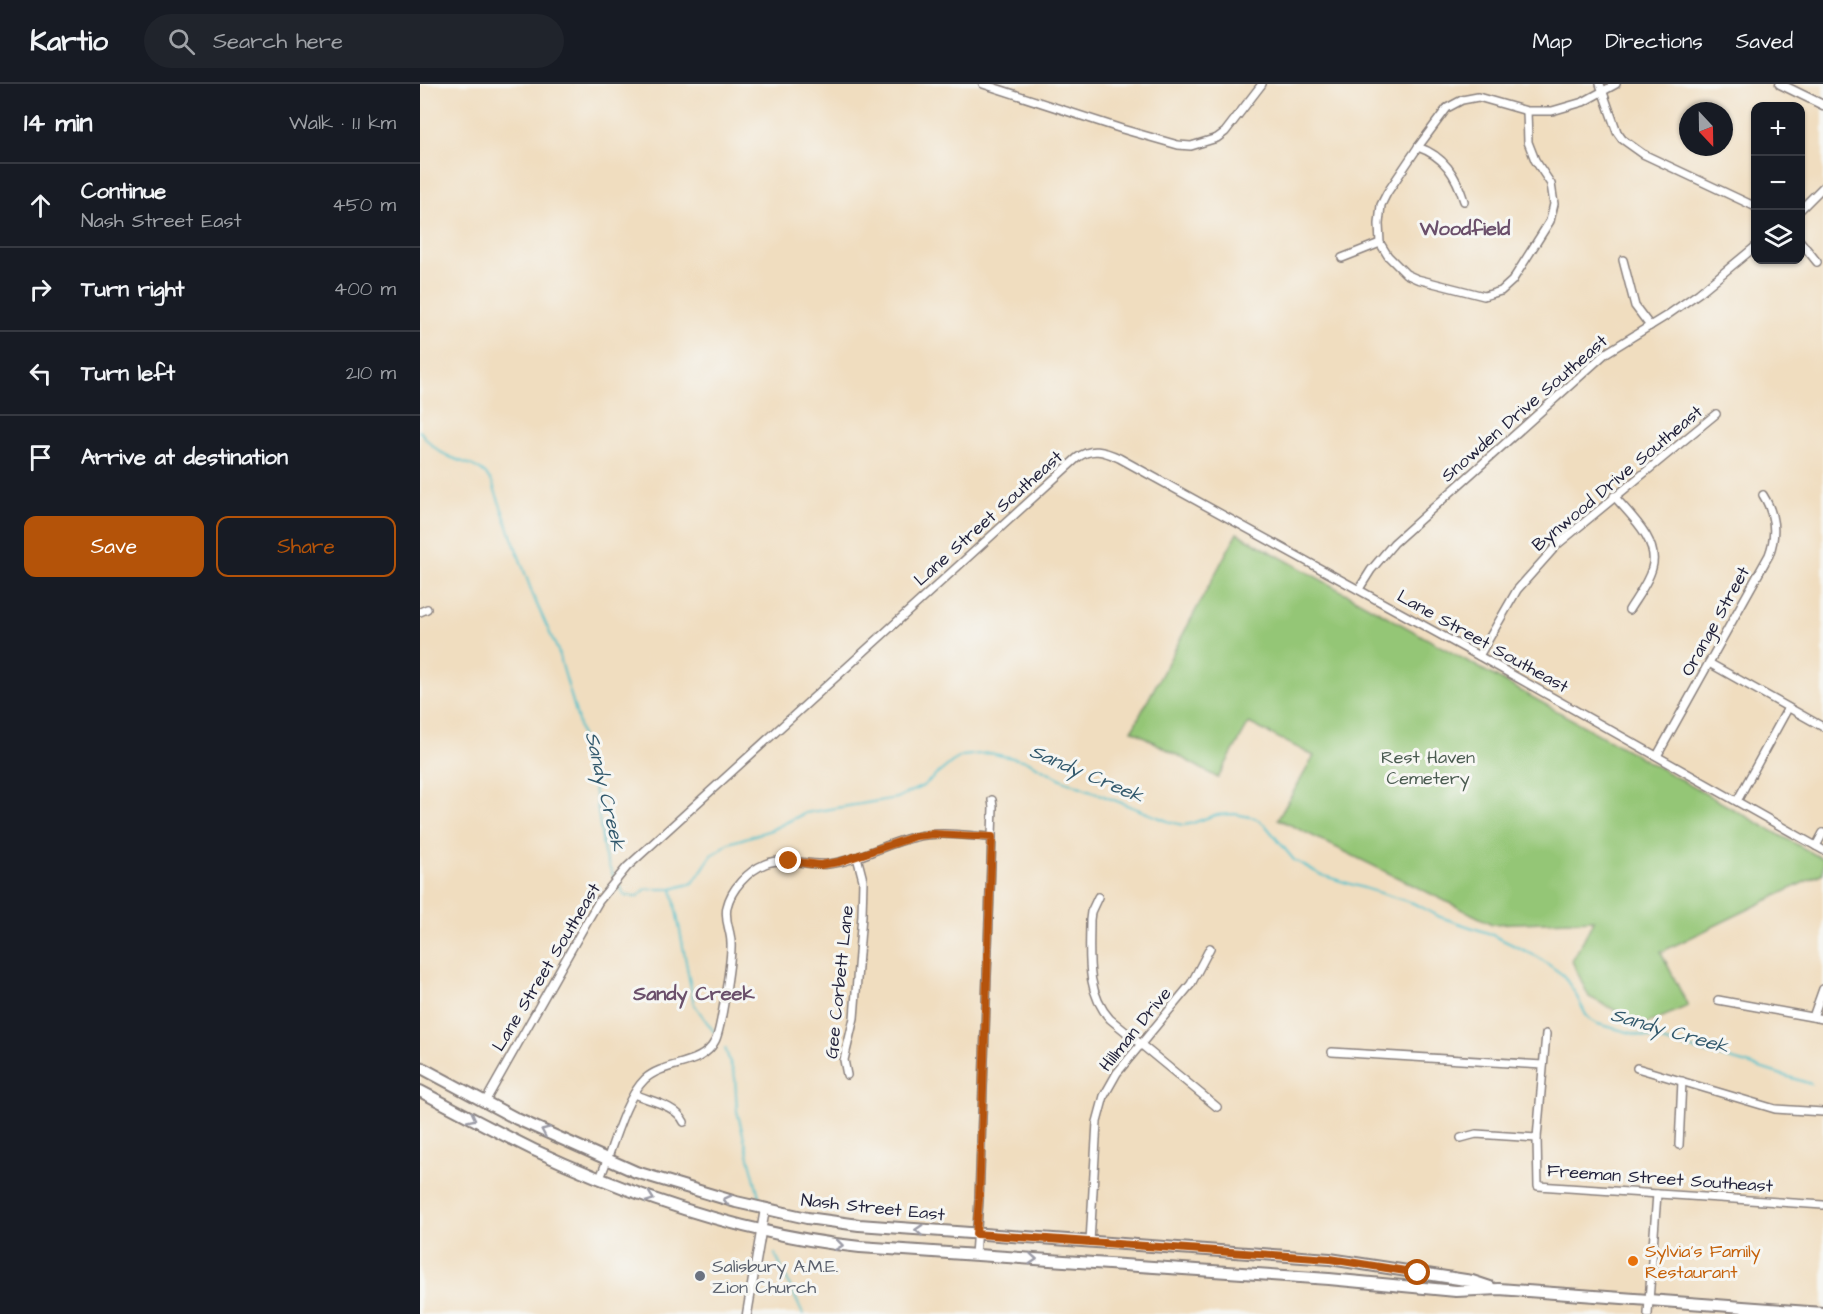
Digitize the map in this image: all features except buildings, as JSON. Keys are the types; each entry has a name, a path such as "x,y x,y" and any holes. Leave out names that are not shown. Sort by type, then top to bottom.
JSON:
{"main road":[{"name":"Nash Street East","path":"420,1068 517,1119 636,1172 709,1195 765,1209 859,1226 1330,1259 1472,1281 1499,1289"},
{"path":"420,1091 536,1150 668,1204 762,1231 836,1245 1329,1279 1456,1291 1499,1289 1823,1313"}],"street":[{"path":"982,84 1178,146 1191,146 1217,138 1225,132 1262,84"},
{"path":"1527,111 1528,142 1535,160 1551,184 1554,204 1550,220 1506,288 1484,296 1417,279 1396,266 1380,243 1379,217 1384,199 1447,108 1462,100 1486,98 1527,111 1552,111 1566,108 1601,88 1616,84"},
{"path":"1780,84 1823,105"},
{"path":"1601,88 1617,132 1628,144 1643,154 1751,205"},
{"path":"1418,147 1430,151 1448,166 1458,182 1464,201"},
{"path":"1805,205 1823,187"},
{"path":"1342,258 1380,243"},
{"path":"1805,247 1817,262"},
{"name":"Snowden Drive Southeast","path":"1359,589 1371,570 1394,543 1606,353 1699,293 1751,249"},
{"path":"1623,260 1635,306 1650,326"},
{"name":"Bynwood Drive Southeast","path":"1479,656 1525,579 1558,544 1716,414"},
{"name":"Lane Street Southeast","path":"485,1102 589,918 618,877 638,856 1077,458 1089,451 1108,453 1119,458 1359,589 1819,848"},
{"name":"Orange Street","path":"1657,756 1771,549 1774,522 1763,495"},
{"path":"1614,496 1648,540 1653,555 1652,570 1629,610"},
{"path":"1709,663 1823,728"},
{"path":"1737,801 1788,708"},
{"path":"975,1255 979,1200 992,800"},
{"path":"1819,848 1823,833"},
{"path":"600,1178 639,1085 653,1072 700,1056 710,1050 715,1042 720,1027 731,948 726,921 727,910 732,896 743,880 767,863 784,861 828,864 857,857 916,836 934,834 992,837"},
{"name":"Gee Corbett Lane","path":"847,1075 844,1060 854,1018 862,915 863,880 857,857"},
{"path":"1098,897 1090,920 1091,979 1098,1004 1110,1019 1217,1107"},
{"name":"Hillman Drive","path":"1090,1242 1096,1134 1100,1109 1110,1084 1191,984 1210,948"},
{"path":"1813,1017 1823,989"},
{"path":"1718,1000 1823,1019"},
{"name":"Freeman Street Southeast","path":"1546,1034 1537,1138 1538,1186 1823,1205"},
{"path":"1332,1052 1543,1065"},
{"path":"1637,1068 1774,1109 1823,1113"},
{"path":"1679,1145 1682,1082"},
{"path":"634,1094 674,1110 681,1115 684,1122"},
{"path":"1461,1138 1476,1134 1537,1138"},
{"path":"1648,1314 1657,1194"},
{"path":"747,1314 765,1209"}],"green space":[{"name":"Rest Haven Cemetery","path":"1237,533 1823,859 1823,873 1661,952 1688,1006 1644,1025 1589,997 1572,961 1594,920 1492,924 1278,819 1314,756 1249,723 1218,778 1132,730"}],"waterway":[{"name":"Sandy Creek","path":"420,431 440,451 478,468 492,482 534,598 558,651 576,713 596,797 604,853 624,895 637,897 646,889 672,889 693,883 712,855 729,843 771,830 805,813 897,798 923,786 962,756 989,753 1027,761 1063,780 1170,822 1183,825 1215,815 1235,814 1255,818 1266,826 1294,860 1321,875 1413,903 1440,917 1488,933 1538,957 1563,975 1586,1015 1598,1024 1744,1063 1811,1084"},
{"path":"672,889 694,1004 714,1032"},
{"path":"725,1048 735,1077 737,1111 759,1196"},
{"path":"775,1254 803,1314"}],"place":[{"name":"Sylvia's Family Restaurant","path":"1633,1261"},
{"name":"Salisbury A.M.E. Zion Church","path":"700,1276"}],"district":[{"name":"Woodfield","path":"1465,228"},
{"name":"Sandy Creek","path":"694,993"}],"route":[{"path":"789,861 820,865 839,862 916,836 934,834 992,837 976,1234 1330,1259 1418,1273"}]}
